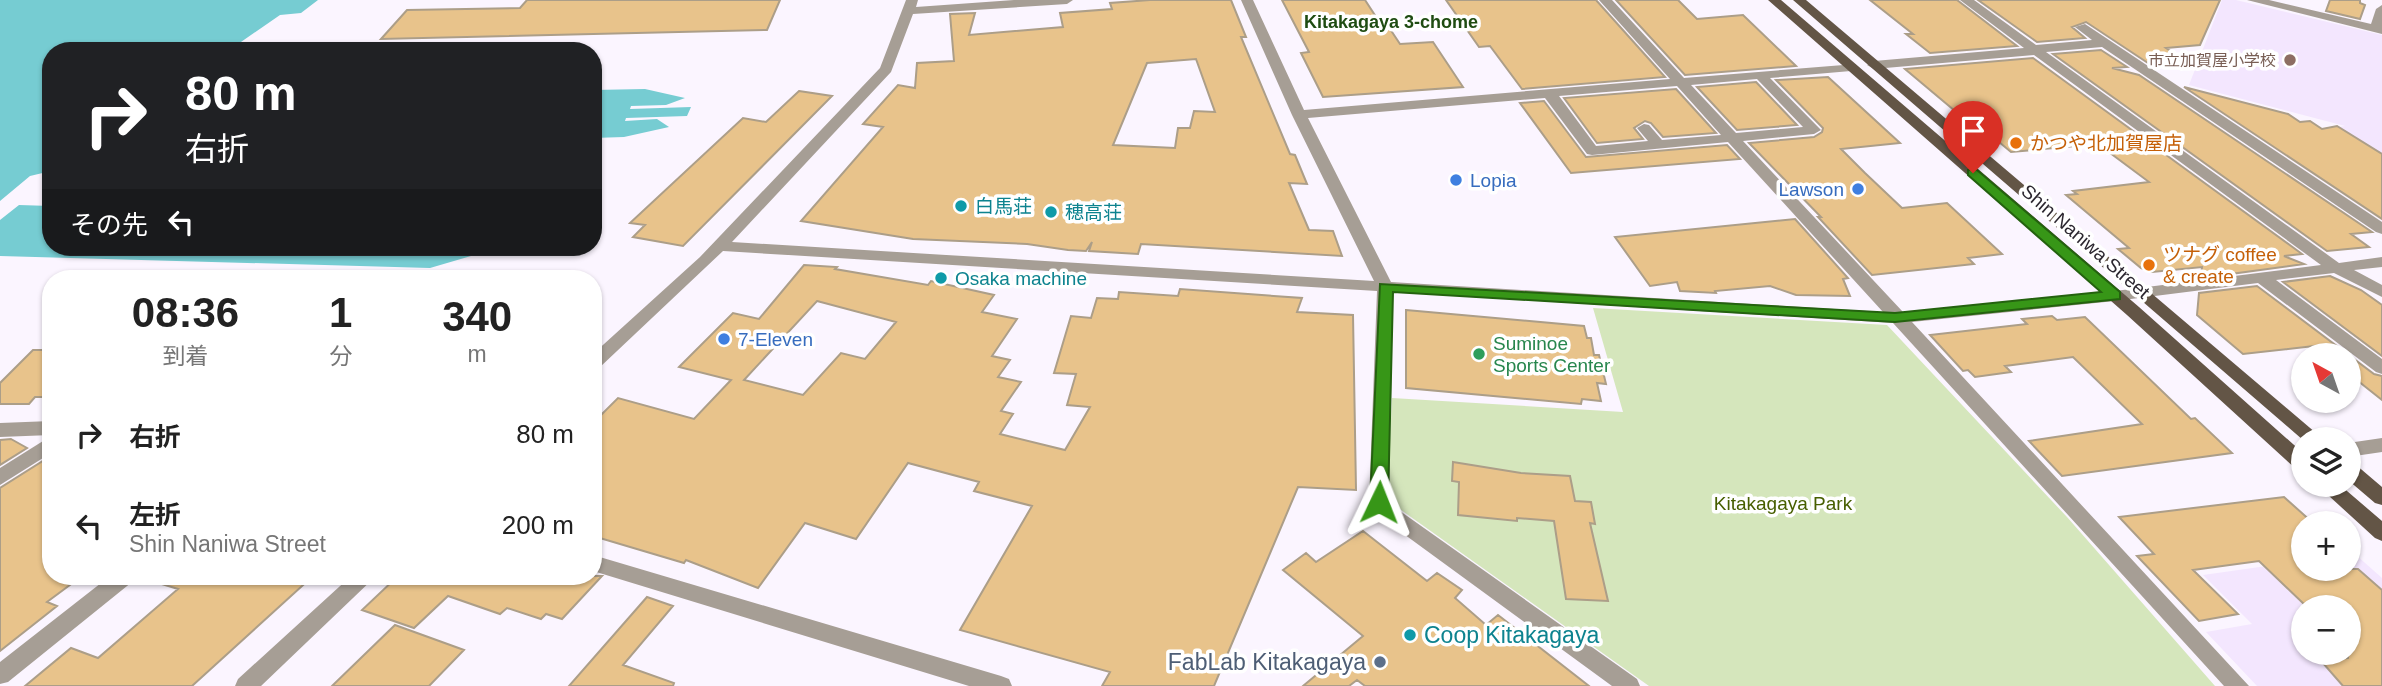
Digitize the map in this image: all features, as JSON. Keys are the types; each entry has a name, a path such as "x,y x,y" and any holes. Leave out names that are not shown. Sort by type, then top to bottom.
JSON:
{"main road":[{"name":"Shin Naniwa Street","path":"1774,0 2115,296 2291,453"},
{"name":"Shin Naniwa Street","path":"1799,0 2300,427"},
{"path":"2361,480 2382,498"},
{"path":"2341,497 2382,533"}],"street":[{"path":"602,355 719,246 886,69 910,6 1067,0"},
{"path":"1247,0 1299,115 1385,287 1379,502 1393,516 1629,686"},
{"path":"1605,0 2238,686"},
{"path":"1966,0 2334,267 2382,292"},
{"path":"2252,0 2379,29 2382,9"},
{"path":"2081,27 2382,229"},
{"path":"1874,65 2105,43"},
{"path":"1299,115 1851,67"},
{"path":"1549,93 1592,151 1814,130 1760,75"},
{"path":"1644,128 1658,145"},
{"path":"719,246 1895,317 2115,296 2382,262"},
{"path":"2260,277 2382,368"},
{"path":"0,430 42,428"},
{"path":"2361,448 2382,445"},
{"path":"0,478 42,449"},
{"path":"602,566 1000,686"},
{"path":"0,675 113,585"},
{"path":"246,686 355,585"}],"shaded area":[{"name":"市立加賀屋小学校","path":"2222,0 2236,0 2382,35 2382,158 2334,128 2345,126 2189,85"},
{"path":"2361,559 2382,578 2382,686 2257,686 2206,632 2252,624 2203,575 2291,563 2291,581 2361,581"}],"green space":[{"name":"Kitakagaya Park","path":"1593,308 1887,325 2067,517 2215,686 1649,686 1387,500 1392,398 1623,412"}],"water":[{"path":"0,0 318,0 301,13 280,15 241,42 42,42 42,173 30,176 0,201"},
{"path":"645,89 685,98 666,105 631,106 630,109 691,107 687,116 626,118 625,121 657,119 669,127 624,137 602,138 602,90"},
{"path":"19,205 42,206 42,256 471,256 430,268 0,256 0,220"}],"building":[{"path":"527,0 780,0 767,30 381,39 407,10 520,8"},
{"path":"1231,0 1246,37 1241,37 1290,154 1295,155 1307,184 1289,183 1309,230 1333,231 1342,256 1141,244 1138,254 1089,251 1092,242 1086,251 1068,250 1027,244 913,239 801,221 883,127 863,124 898,85 915,88 917,63 954,61 950,14 975,13 969,35 1063,27 1060,13 1112,9 1110,3","holes":["1196,59 1215,112 1194,111 1190,128 1178,128 1175,148 1113,145 1147,63"]},
{"path":"1282,0 1365,0 1384,29 1390,29 1400,44 1433,42 1463,87 1323,97 1301,53 1309,52"},
{"path":"1446,0 1596,0 1665,77 1522,89 1490,46 1479,47"},
{"path":"1616,0 1678,0 1697,19 1743,15 1796,66 1685,75"},
{"path":"1870,0 1957,0 2017,46 1930,53 1906,34 1913,34"},
{"path":"1978,0 2220,0 2200,45 2166,48 2187,62 2151,65 2086,22 2072,27 2085,38 2037,42"},
{"path":"2330,0 2360,0 2360,3 2365,5 2360,19 2326,11"},
{"path":"2101,50 2127,67 2112,68 2139,75 2372,232 2351,234 2369,247 2327,251 2053,54"},
{"path":"2033,58 2302,254 2284,256 2304,264 2201,278 2202,267 2152,272 2141,268 2118,249 2129,248 2066,195 2077,194 2073,191 2149,182 2098,144 2011,152 1993,137 1986,137 1905,69"},
{"path":"1828,77 1900,143 1841,149 1902,208 1947,203 2002,254 1968,258 1974,264 1872,275 1818,217 1821,217 1749,143 1814,137 1822,132 1823,128 1776,80"},
{"path":"1756,82 1797,125 1737,130 1697,87"},
{"path":"2184,87 2288,114 2300,122 2310,121 2322,129 2337,126 2382,154 2382,219"},
{"path":"1676,89 1716,133 1663,137 1651,123 1645,121 1634,128 1643,139 1597,143 1564,98"},
{"path":"799,91 832,96 683,246 633,237 645,225 630,223 743,118 766,122"},
{"path":"1544,101 1586,157 1727,145 1740,159 1571,173 1520,103"},
{"path":"1795,219 1848,278 1843,279 1850,296 1796,295 1770,286 1715,291 1716,293 1680,291 1677,282 1650,286 1615,237"},
{"path":"804,265 837,267 835,269 928,285 931,281 994,295 982,312 1017,319 992,356 1010,360 998,377 1021,382 1001,411 1013,414 1000,434 1065,450 1090,407 1067,405 1076,374 1054,373 1071,316 1091,318 1097,298 1118,299 1119,292 1178,296 1180,289 1302,298 1297,312 1353,315 1356,490 1298,487 1214,686 1102,686 1110,672 960,630 1032,506 974,491 979,482 908,463 856,539 805,523 758,588 686,560 684,563 602,539 602,414 618,398 694,419 731,380 679,367 733,313 759,319","holes":["817,301 896,322 865,359 841,353 803,395 744,380"]},
{"path":"2330,276 2361,290 2382,305 2382,356 2283,282"},
{"path":"2257,286 2333,343 2291,343 2291,349 2243,354 2197,315 2199,293"},
{"path":"1406,310 1584,326 1587,338 1591,338 1594,355 1599,355 1606,384 1597,383 1601,401 1582,399 1581,404 1406,388"},
{"path":"2052,316 2057,320 2085,317 2191,419 2195,418 2232,453 2062,476 2029,441 2142,424 2073,357 2005,366 2011,372 1975,377 1968,370 1963,371 1930,335 2027,324 2022,319"},
{"path":"33,350 42,350 42,397 35,397 29,404 0,404 0,383"},
{"path":"2361,364 2374,374 2382,376 2382,400 2361,383"},
{"path":"11,439 27,448 0,465 0,440"},
{"path":"42,462 42,585 70,585 47,602 57,606 0,651 0,488"},
{"path":"1453,462 1521,473 1570,476 1575,501 1591,502 1595,524 1590,523 1608,601 1566,599 1554,521 1517,518 1517,521 1458,515 1459,482 1452,481"},
{"path":"2284,497 2300,511 2291,511 2291,581 2361,581 2361,572 2382,590 2382,686 2343,686 2325,665 2361,665 2361,595 2294,595 2259,561 2193,570 2238,614 2199,621 2137,556 2154,554 2119,517"},
{"path":"1363,531 1427,581 1437,573 1462,590 1455,598 1486,625 1498,615 1589,686 1365,686 1357,680 1349,686 1303,686 1363,636 1283,570 1306,553 1316,562"},
{"path":"165,585 303,585 192,686 25,686 71,648 98,658 178,589"},
{"path":"388,585 594,585 562,619 546,614 541,619 507,608 500,614 448,596 414,628 362,610"},
{"path":"647,597 673,606 623,665 674,683 673,686 569,686"},
{"path":"395,625 464,650 429,686 332,686"}],"place":[{"name":"市立加賀屋小学校","path":"2290,60"},
{"name":"かつや北加賀屋店","path":"2016,143"},
{"name":"Lopia","path":"1456,180"},
{"name":"Lawson","path":"1858,189"},
{"name":"白馬荘","path":"961,206"},
{"name":"穂高荘","path":"1051,212"},
{"name":"ツナグ coffee & create","path":"2149,265"},
{"name":"Osaka machine","path":"941,278"},
{"name":"7-Eleven","path":"724,339"},
{"name":"Suminoe Sports Center","path":"1479,354"},
{"name":"Coop Kitakagaya","path":"1410,635"},
{"name":"FabLab Kitakagaya","path":"1380,662"}],"district":[{"name":"Kitakagaya 3-chome","path":"1391,22"}],"route":[{"path":"1379,502 1385,287 1895,317 2115,296 1973,173"}]}
